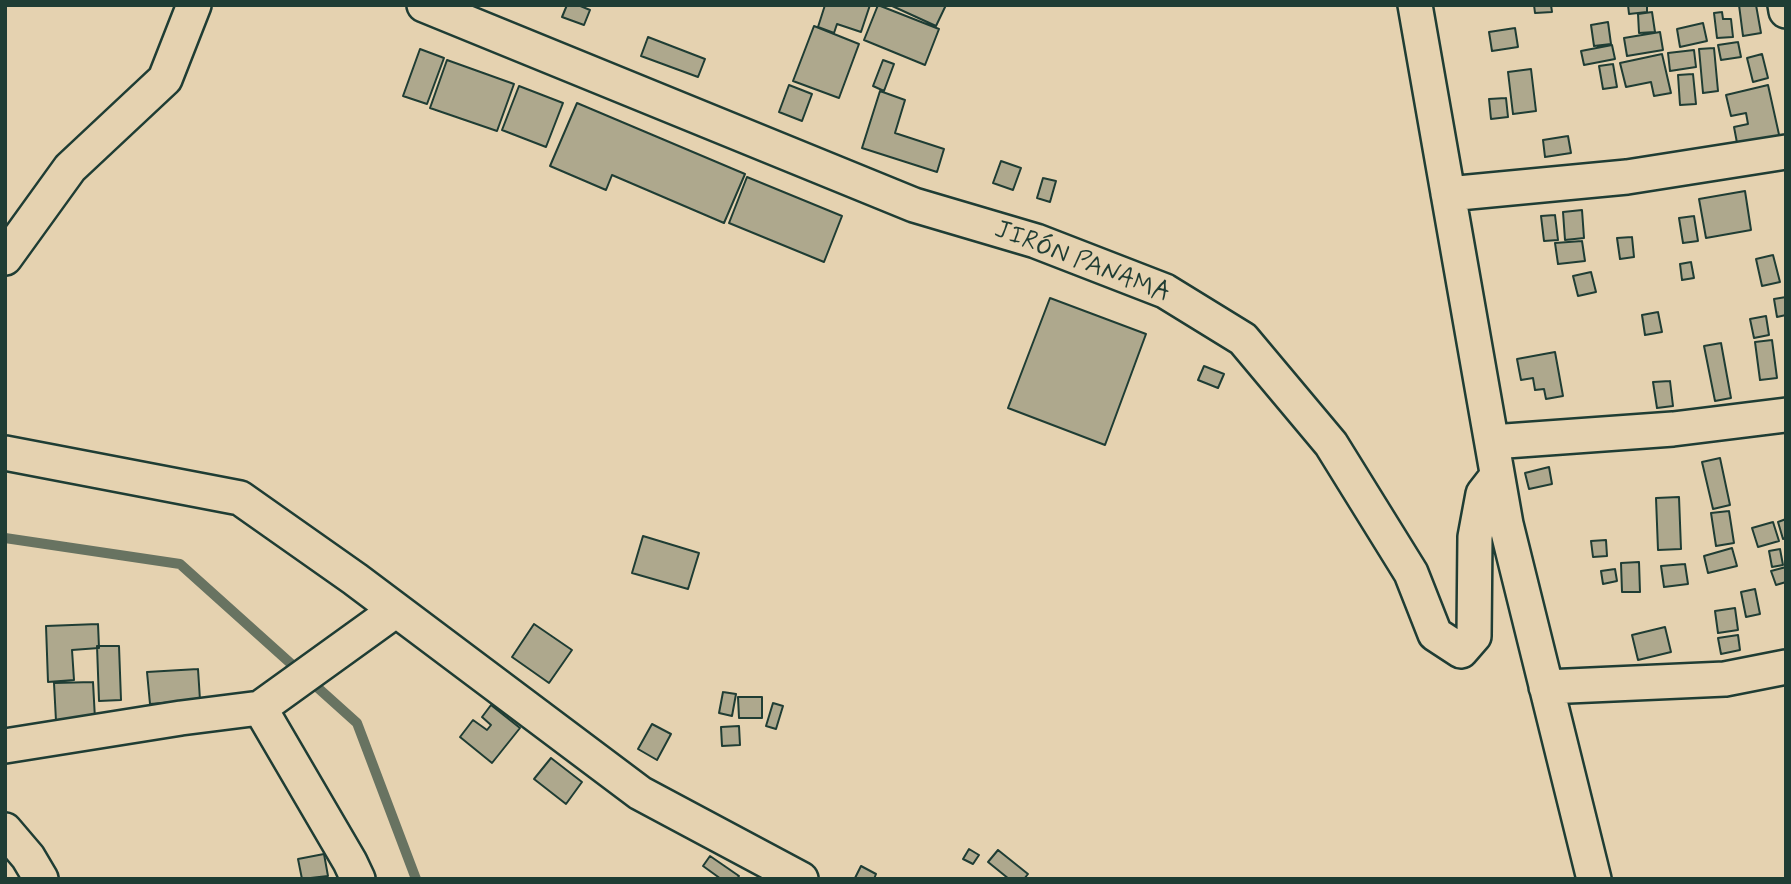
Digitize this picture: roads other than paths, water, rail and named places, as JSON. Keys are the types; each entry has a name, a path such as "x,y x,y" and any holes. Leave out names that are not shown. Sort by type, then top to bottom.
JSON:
{"street":[{"path":"5,258 70,168 165,79 194,5"},
{"name":"JIRÓN PANAMA","path":"424,5 914,205 1036,241 1165,291 1243,339 1331,444 1410,573 1435,634 1461,651 1474,636 1475,537 1483,495 1497,476"},
{"path":"1415,5 1506,524 1594,879"},
{"path":"1785,5 1786,12"},
{"path":"1448,194 1627,177 1786,152"},
{"path":"1492,442 1673,429 1786,415"},
{"path":"5,453 240,498 397,611 639,793 801,879"},
{"path":"5,746 260,708 397,611"},
{"path":"1546,687 1725,679 1786,667"},
{"path":"260,708 358,879"},
{"path":"5,830 28,857 41,879"}],"waterway":[{"path":"5,538 180,564 357,723 416,879"}]}
